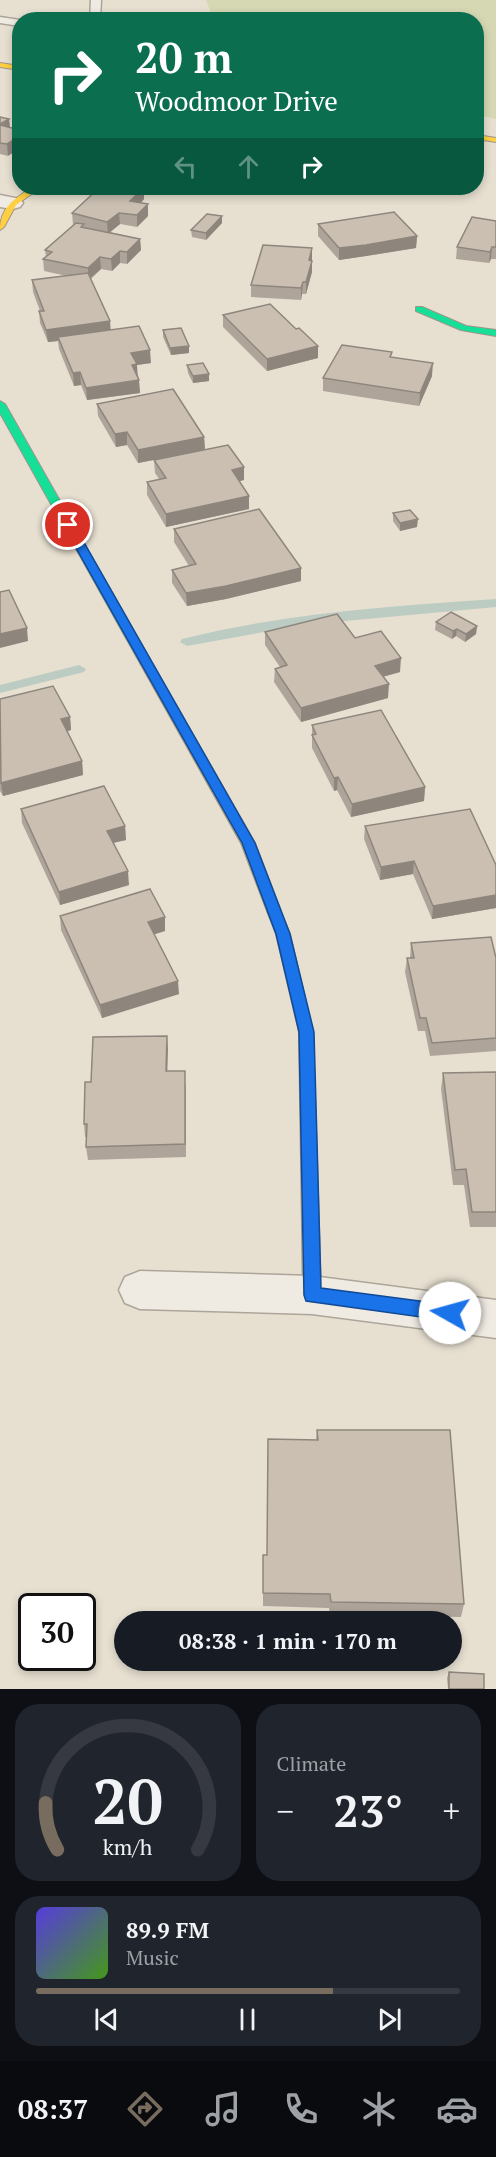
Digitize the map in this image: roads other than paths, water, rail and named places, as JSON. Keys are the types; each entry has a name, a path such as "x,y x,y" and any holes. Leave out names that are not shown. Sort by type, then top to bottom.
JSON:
{"street":[{"path":"0,227 6,202 21,195"},
{"path":"419,309 464,328 496,333"},
{"path":"0,404 248,843 283,934 306,1032 312,1295"},
{"path":"140,1290 312,1295 496,1319"}],"waterway":[{"path":"187,642 263,626 302,621 379,612 496,603"},
{"path":"0,689 79,669"}]}
